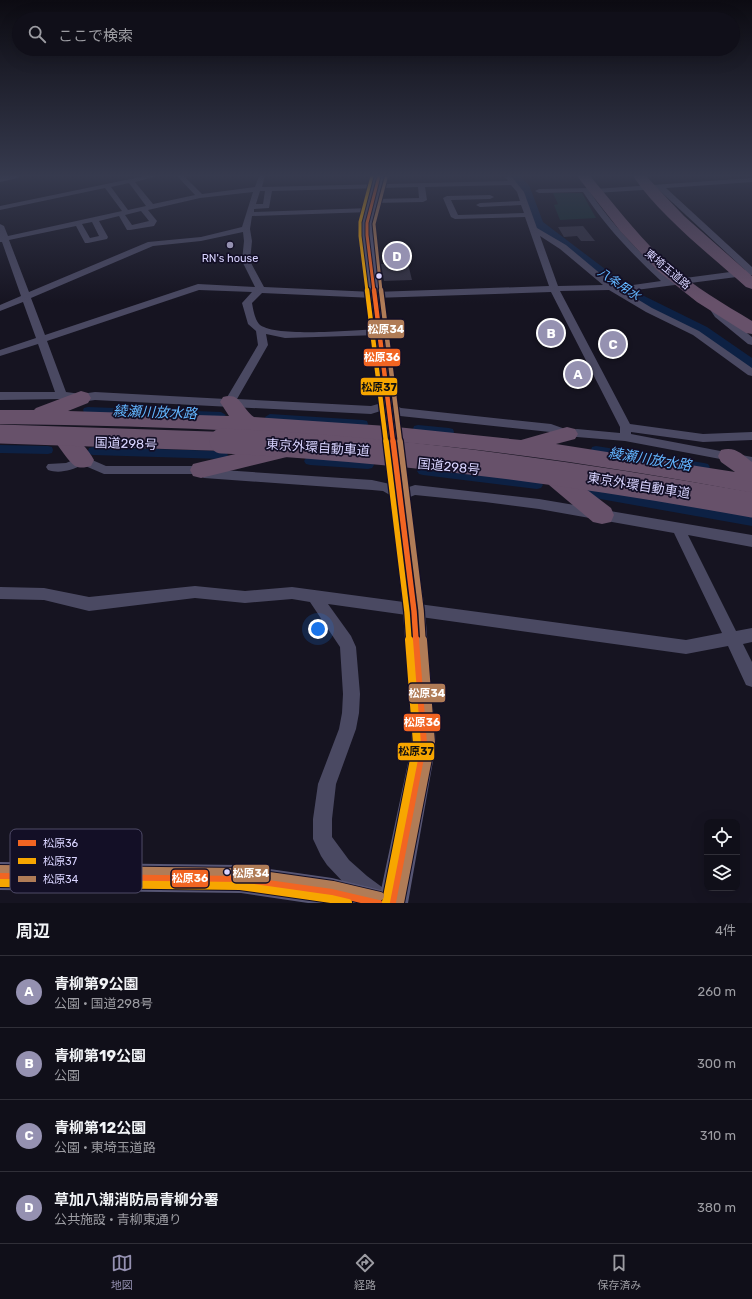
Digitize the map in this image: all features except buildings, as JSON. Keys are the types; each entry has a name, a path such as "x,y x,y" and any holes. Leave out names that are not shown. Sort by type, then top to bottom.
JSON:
{"highway":[{"name":"東埼玉道路","path":"618,218 674,282 752,329"},
{"path":"683,218 717,255 747,272 752,284"},
{"path":"6,418 41,413 71,397"},
{"path":"230,402 242,418 249,424"},
{"name":"国道298号","path":"6,418 109,418 249,424 392,435 516,447 646,466 752,484"},
{"name":"東京外環自動車道","path":"6,418 205,427 303,433 421,443 587,463 752,491"},
{"name":"東京外環自動車道","path":"0,434 200,440 360,450 545,471 752,504"},
{"path":"516,447 568,434"},
{"name":"国道298号","path":"0,440 66,441 283,451 395,460 557,479 752,511"},
{"path":"66,441 83,460"},
{"path":"201,470 283,451"},
{"path":"729,456 752,474"},
{"path":"557,479 602,515"}],"street":[{"path":"3,240 98,218"},
{"path":"126,218 130,228 152,224 152,218"},
{"path":"248,218 246,229 248,241 246,261 260,290"},
{"path":"368,218 367,235 414,611 424,744 394,903"},
{"path":"529,218 554,288 626,432"},
{"path":"78,223 88,240 104,237 94,219"},
{"path":"0,226 3,240 26,297 41,340 71,397"},
{"path":"0,308 151,244 200,239 246,229"},
{"path":"534,229 559,244 610,287 649,310 696,333 752,374"},
{"path":"636,287 747,272"},
{"path":"0,353 198,287 374,295 610,287"},
{"path":"260,290 247,303 253,324 261,330 285,335 379,332"},
{"path":"718,308 716,311 718,315 752,342"},
{"path":"230,402 263,345 261,330"},
{"path":"0,396 95,396 371,410 382,407 388,402"},
{"path":"388,402 394,410 400,412 551,428 568,434 626,432 703,438 752,436"},
{"path":"626,432 752,461"},
{"path":"52,467 67,467 83,460 104,470 201,470 204,473 372,485 386,487 400,496"},
{"path":"400,496 409,491 429,490 538,504 752,541"},
{"path":"678,528 752,679"},
{"path":"0,593 44,594 89,604 195,592 245,597 292,594 686,646 752,635"},
{"path":"314,596 345,640 348,647 352,703 349,723 328,780 324,799 323,838 330,853 355,880 387,903"},
{"path":"0,876 10,876"},
{"path":"142,878 241,879 332,892 378,903"}],"green space":[{"path":"559,218 593,218 560,220"}],"waterway":[{"name":"八条用水","path":"536,218 538,224 629,294 702,330 752,366"},
{"name":"綾瀬川放水路","path":"88,410 221,415"},
{"name":"綾瀬川放水路","path":"270,417 363,424"},
{"name":"綾瀬川放水路","path":"418,429 449,432"},
{"name":"綾瀬川放水路","path":"0,449 48,450"},
{"name":"綾瀬川放水路","path":"596,450 704,467"},
{"name":"綾瀬川放水路","path":"93,451 222,455"},
{"name":"綾瀬川放水路","path":"310,461 368,465"},
{"name":"綾瀬川放水路","path":"423,471 537,485"},
{"name":"綾瀬川放水路","path":"589,493 752,521"}],"transit line":[{"name":"松原37","path":"361,218 360,236 407,612 417,744 386,902"},
{"name":"松原36","path":"368,218 367,235 414,611 424,744 393,903"},
{"name":"松原34","path":"376,218 374,235 421,610 431,743 400,903"},
{"name":"松原34","path":"0,869 10,869"},
{"name":"松原34","path":"142,871 241,872 333,885 380,896"},
{"name":"松原36","path":"0,876 10,876"},
{"name":"松原36","path":"142,878 241,879 332,892 378,903"},
{"name":"松原37","path":"0,883 10,883"},
{"name":"松原37","path":"142,885 240,886 331,899 348,903"}],"place":[{"name":"RN's house","path":"230,245"},
{"name":"草加八潮消防局青柳分署","path":"397,256"},
{"name":"青柳第19公園","path":"551,333"},
{"name":"青柳第12公園","path":"613,344"},
{"name":"青柳第9公園","path":"578,374"}]}
